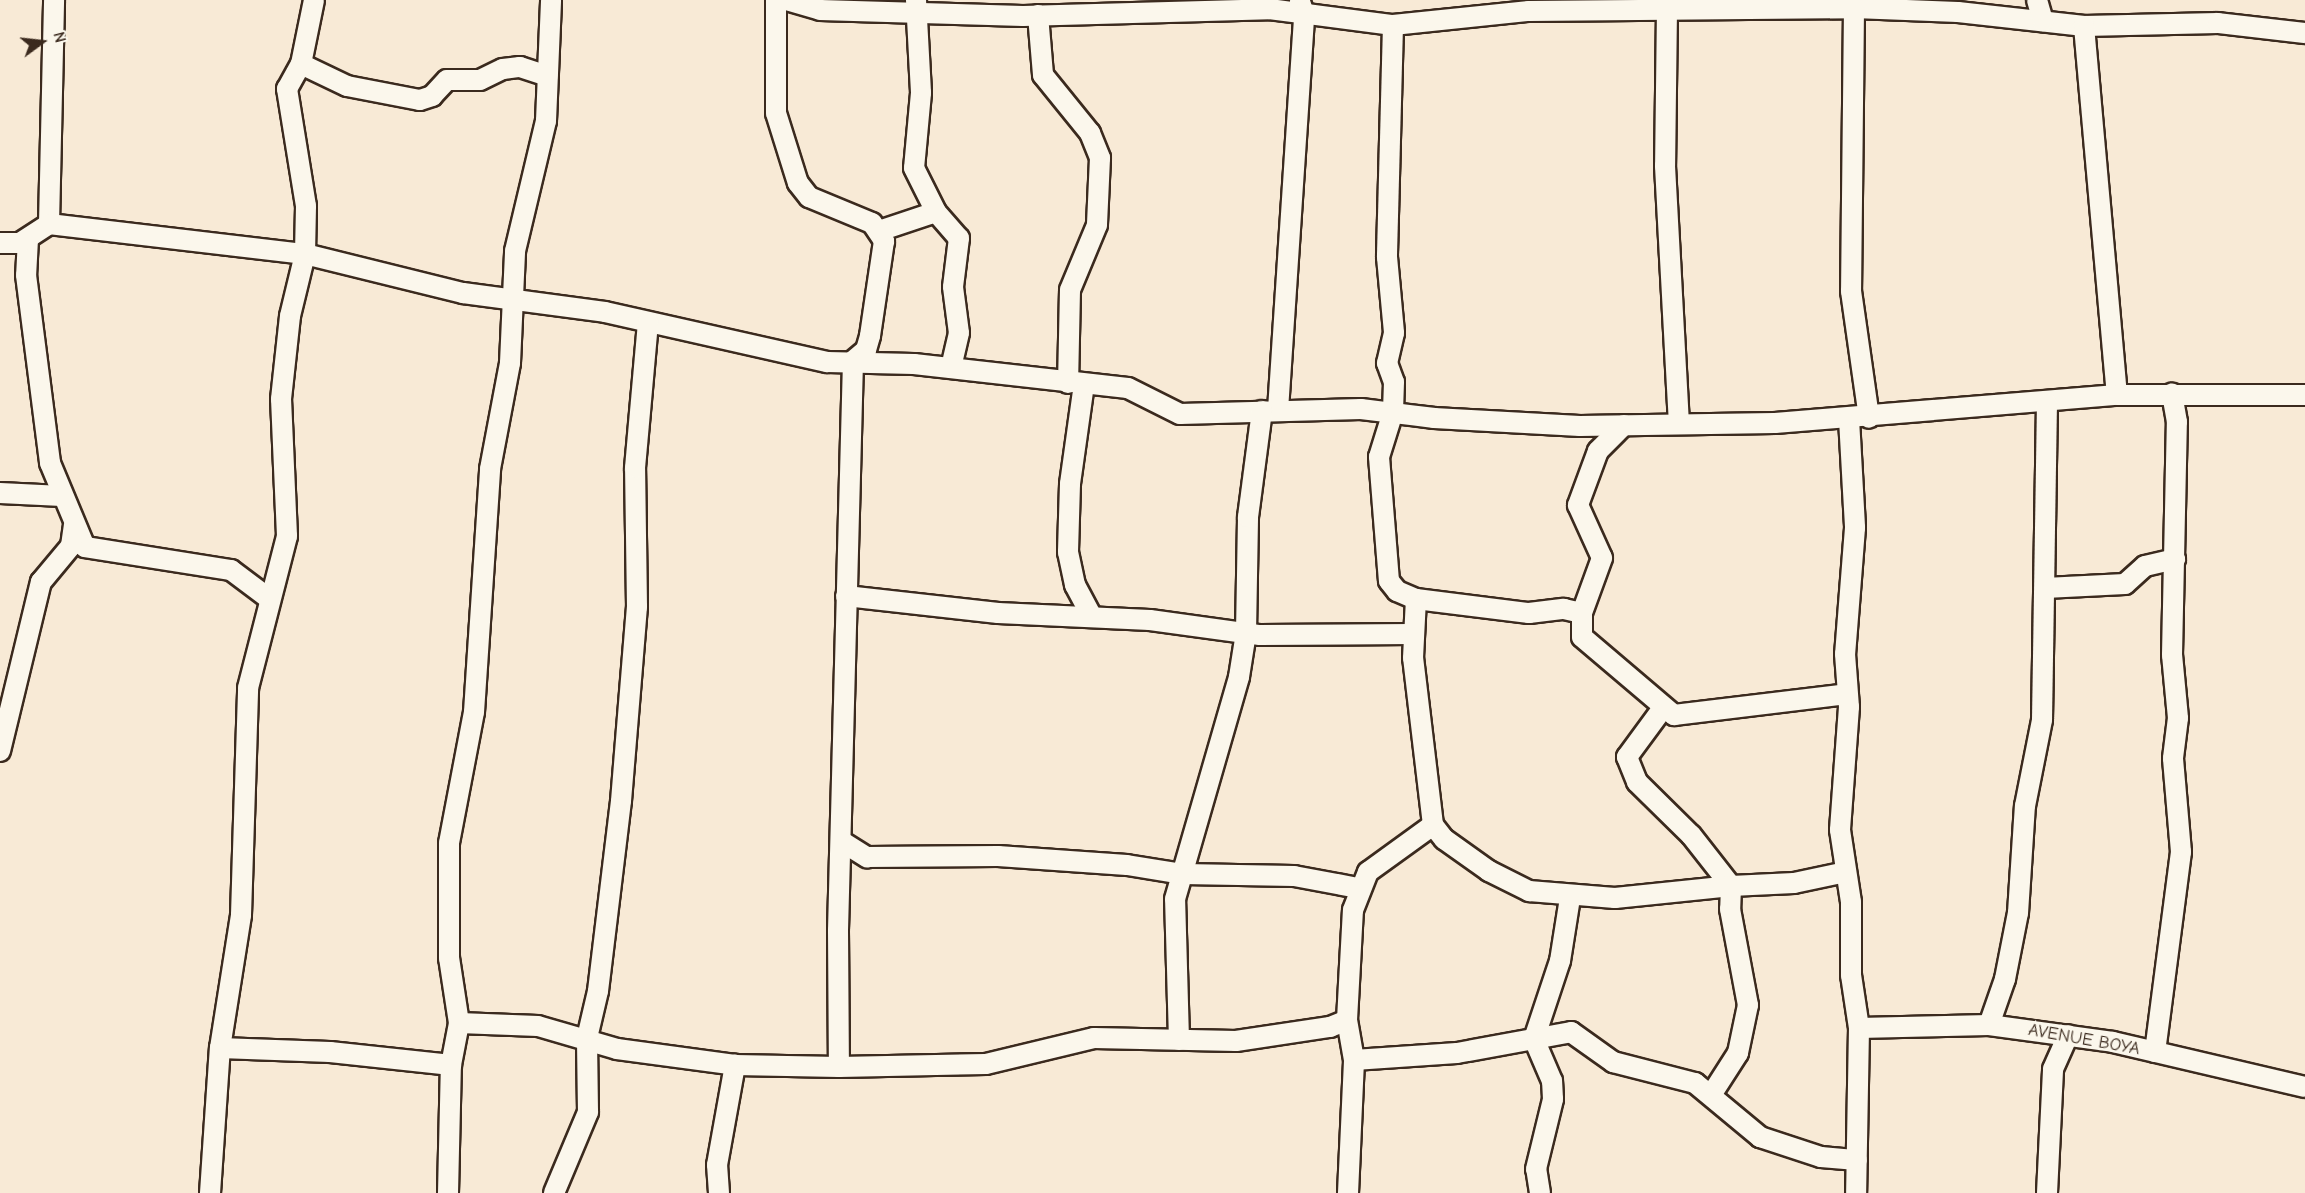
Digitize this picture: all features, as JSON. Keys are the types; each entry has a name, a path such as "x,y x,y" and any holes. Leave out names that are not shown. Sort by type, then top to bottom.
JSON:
{"street":[{"path":"49,224 54,0"},
{"path":"210,1193 220,1048 241,915 248,688 267,597 287,536 280,459 281,399 290,316 305,254 306,206 287,89 301,64 314,0"},
{"path":"448,1193 451,1065 459,1023 449,958 449,843 474,712 490,469 510,363 515,251 542,149 551,0"},
{"path":"776,0 776,113 798,183 809,197 872,223 884,241 883,270 875,320 866,350 853,362 841,841 839,1067"},
{"path":"786,0 820,10 916,6 1026,10 1301,7 1393,25 1529,11 1854,8 2084,26 2218,23 2305,33"},
{"path":"2037,0 2043,21"},
{"path":"916,6 921,93 914,168 936,212 959,238 952,287 959,333 951,368"},
{"path":"1179,1040 1174,917 1183,874 1239,677 1246,633 1248,517 1270,411 1301,7"},
{"path":"1854,8 1851,291 1869,418"},
{"path":"1667,9 1665,166 1679,423"},
{"path":"1026,10 1043,75 1090,133 1100,158 1096,225 1070,290 1076,384 1068,552 1076,585 1092,617"},
{"path":"1393,25 1387,256 1394,333 1387,363 1394,382 1394,412 1379,457 1385,568 1397,591 1416,599 1528,613 1564,609 1582,613"},
{"path":"2084,26 2117,395"},
{"path":"301,64 347,86 420,100 432,96 447,80 480,80 503,69 520,67 548,76"},
{"path":"879,231 936,212"},
{"path":"0,243 28,239 49,224 161,234 305,254 513,301 558,303 827,362 951,368 1076,384 1128,388 1180,414 1270,411 1394,412 1580,426 1869,418 2047,404 2117,395 2172,393 2305,395"},
{"path":"28,239 26,275 50,463 85,547 231,570 267,597"},
{"path":"554,1193 588,1112 587,1038 598,991 631,700 638,558 635,468 648,323"},
{"path":"2156,1052 2181,852 2173,758 2178,718 2172,655 2177,422 2172,393"},
{"path":"1989,1025 2005,979 2018,913 2025,806 2042,720 2047,404"},
{"path":"1849,419 1855,528 1845,654 1847,694 1840,830 1846,872 1859,1028 1856,1193"},
{"path":"1624,425 1598,451 1578,505 1602,558 1582,613 1582,637 1663,708 1680,716 1847,694"},
{"path":"1580,426 1598,451"},
{"path":"0,493 62,496"},
{"path":"0,751 40,582 71,546 74,525"},
{"path":"2045,588 2125,584 2145,566 2175,560"},
{"path":"846,596 953,610 1092,617 1246,633 1306,637 1412,634"},
{"path":"1416,599 1412,634 1433,825 1444,839 1489,871 1529,891 1570,898 1616,898 1731,886 1794,883 1846,872"},
{"path":"1663,708 1627,757 1637,782 1691,835 1731,886 1731,919 1749,1005 1738,1053 1711,1095"},
{"path":"1348,1193 1354,1060 1347,1020 1358,888 1379,861 1409,846 1433,825"},
{"path":"841,841 867,857 998,856 1126,865 1183,874 1294,876 1358,888"},
{"path":"1540,1193 1536,1169 1553,1099 1552,1081 1534,1040 1560,961 1570,898"},
{"path":"459,1023 538,1026 587,1038 617,1049 735,1065 839,1067 986,1064 1094,1038 1255,1039 1347,1020"},
{"name":"AVENUE BOYA","path":"1859,1028 1989,1025 2068,1035 2156,1052 2305,1087"},
{"path":"1354,1060 1457,1053 1571,1032 1613,1062 1695,1083 1760,1137 1821,1157 1857,1160"},
{"path":"2047,1193 2053,1070 2068,1035"},
{"path":"220,1048 330,1052 451,1065"},
{"path":"719,1193 717,1165 735,1065"}]}
